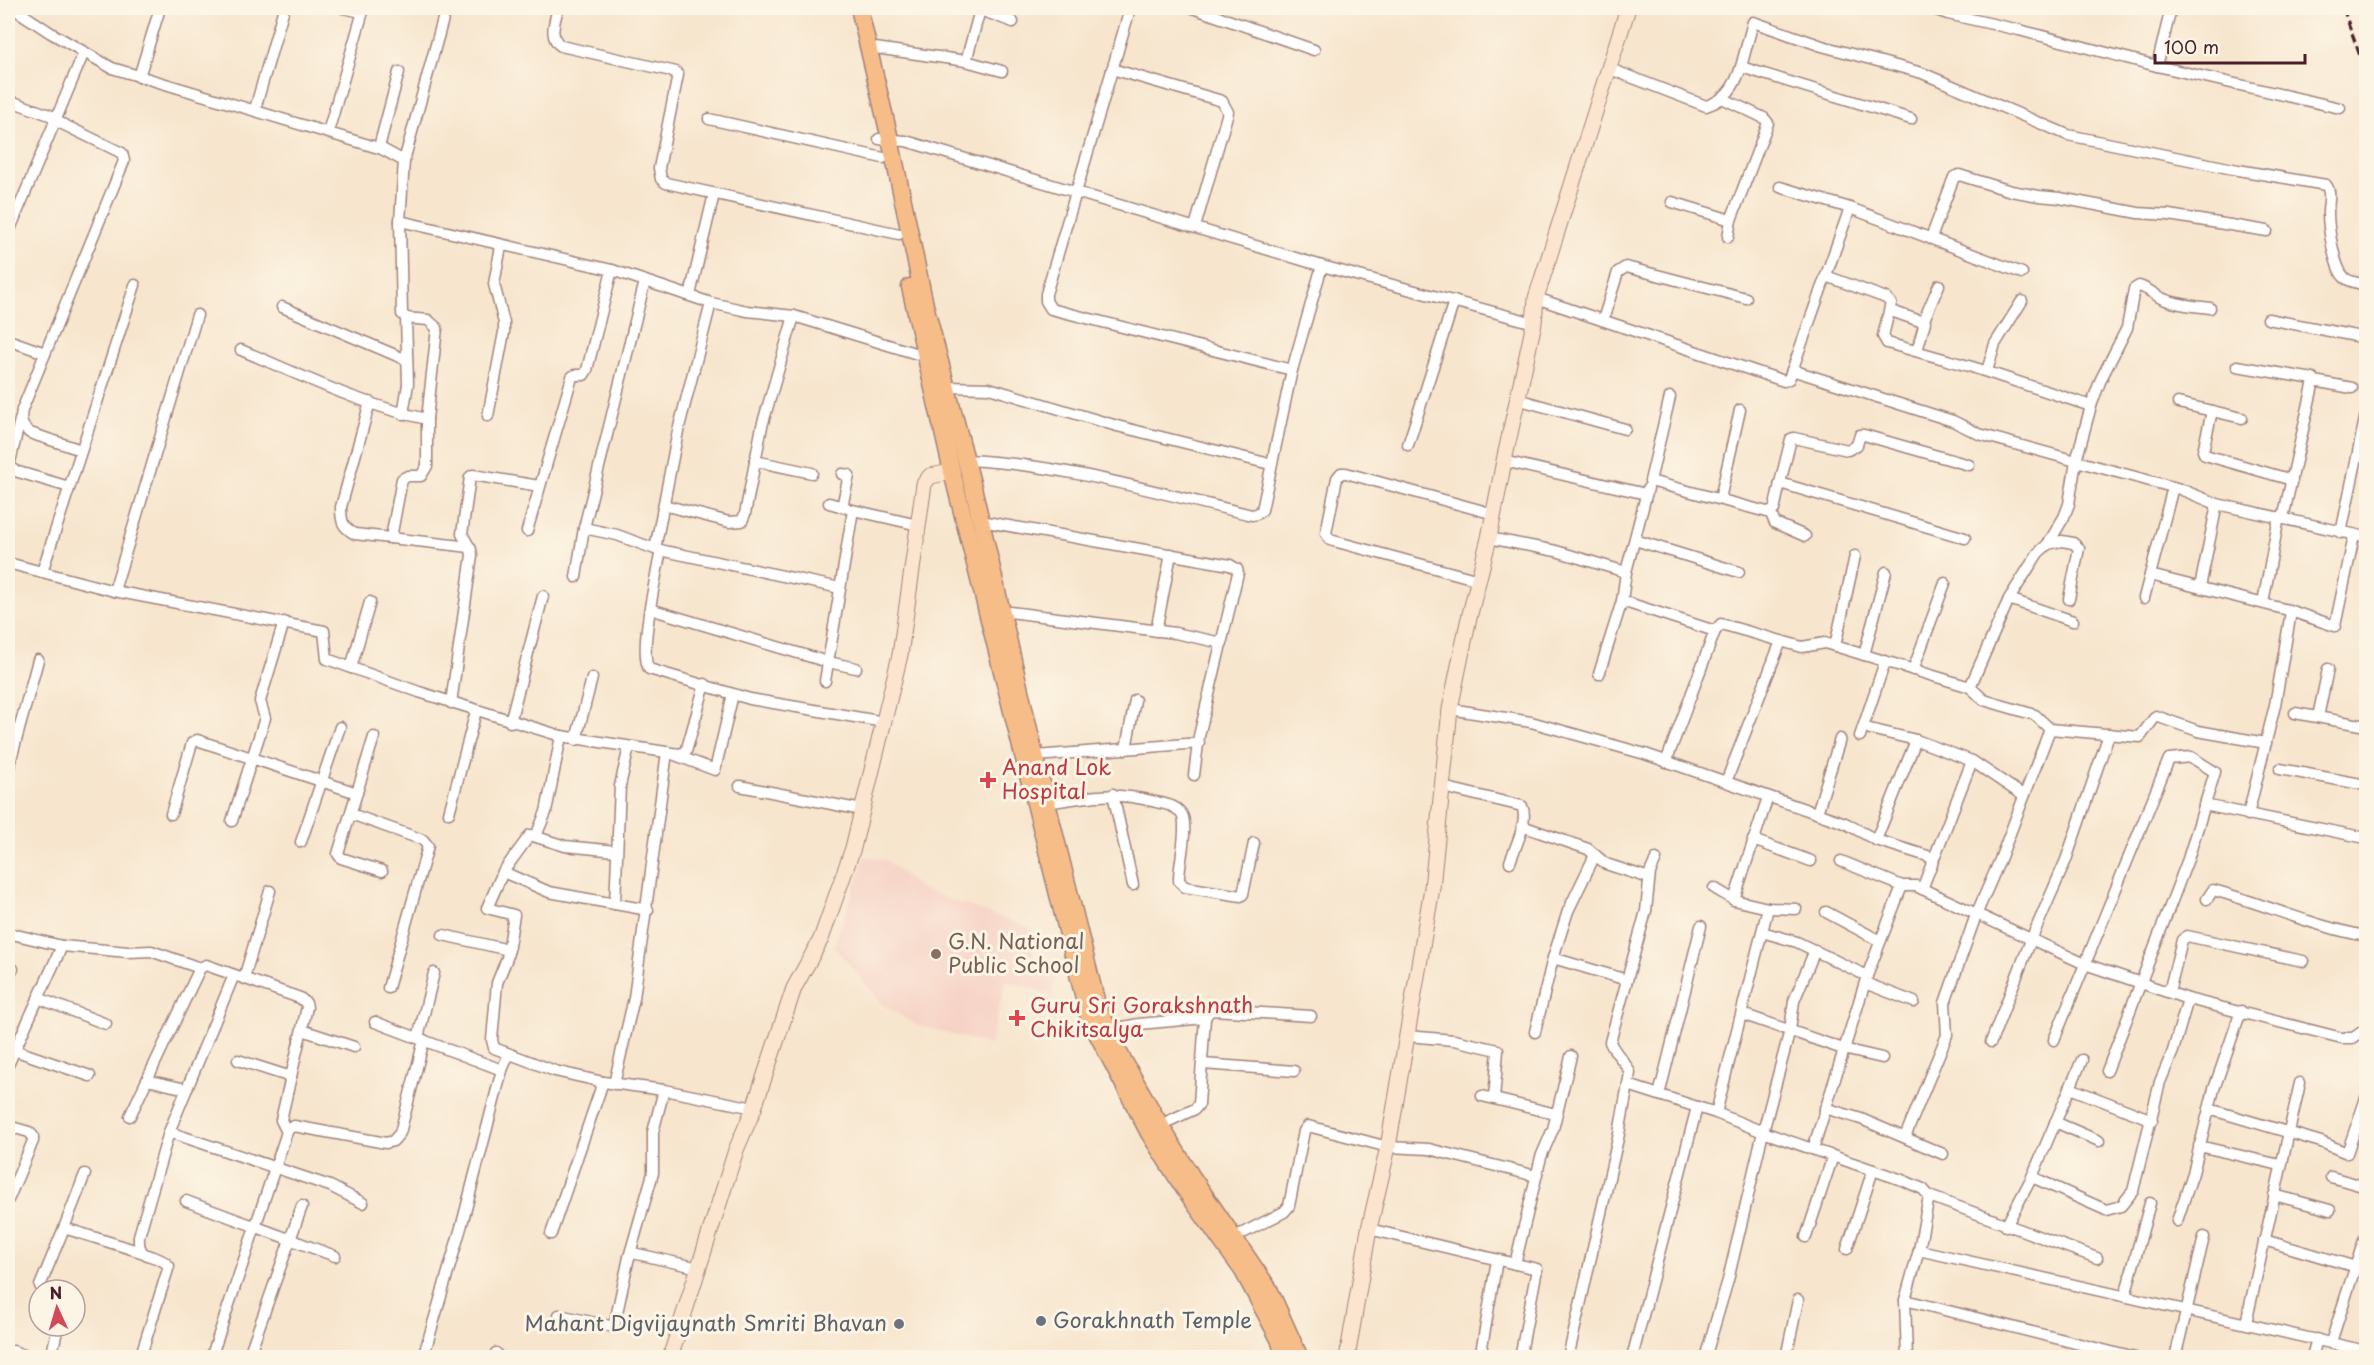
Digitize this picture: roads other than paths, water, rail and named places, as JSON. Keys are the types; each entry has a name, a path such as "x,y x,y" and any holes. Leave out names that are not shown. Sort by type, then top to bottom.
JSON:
{"main road":[{"path":"850,8 966,460 1097,1004 1108,1030 1160,1125 1269,1289 1300,1358"},
{"path":"859,8 885,139 883,158 924,356 1089,1018 1149,1133 1183,1187 1243,1271 1279,1339 1285,1358"}],"street":[{"path":"14,8 51,33 112,68 379,147 404,161"},
{"path":"139,77 160,8"},
{"path":"255,109 285,8"},
{"path":"328,132 363,10 343,8"},
{"path":"403,414 408,384 406,318 401,308 400,221 404,161 446,8"},
{"path":"558,8 553,34 556,42 561,46 678,75 659,176 666,183 899,234"},
{"path":"1129,8 1046,294 1046,301 1051,309 1292,370"},
{"path":"1193,8 1314,50"},
{"path":"1347,1358 1369,1229 1388,1147 1432,888 1450,709 1534,323 1536,298 1628,8"},
{"path":"1930,8 2157,66 2340,108"},
{"path":"2157,66 2171,8"},
{"path":"966,61 978,9 1013,22"},
{"path":"1610,69 1706,106 1717,102 1735,85 1753,22 1822,46 1922,73 2068,135 2238,170 2326,185 2330,189 2328,215 2330,232 2343,276 2367,285"},
{"path":"868,46 966,61 1002,71"},
{"path":"8,234 84,52"},
{"path":"1741,67 1911,119"},
{"path":"1112,69 1226,104 1228,112 1195,227"},
{"path":"379,147 399,72"},
{"path":"1722,98 1764,118 1768,123 1731,220 1728,237"},
{"path":"8,100 55,118 122,153 124,161 22,410 9,466 15,471 69,487"},
{"path":"710,119 883,158"},
{"path":"885,139 906,141 1322,266 1534,323"},
{"path":"1931,238 1954,177 1959,175 2030,195 2074,200 2139,213 2169,214 2267,231"},
{"path":"1780,187 1850,208 2022,273"},
{"path":"690,295 714,194"},
{"path":"1672,202 1731,220"},
{"path":"1536,298 1784,381 1789,379 1850,208"},
{"path":"400,221 612,270 711,303 747,311 794,316 924,356"},
{"path":"488,416 504,332 504,323 494,284 501,246"},
{"path":"966,460 1049,467 1252,515 1257,514 1262,510 1270,464 1292,370 1322,266"},
{"path":"1603,320 1618,272 1626,267 1746,298"},
{"path":"527,531 572,377 584,375 587,370 612,270"},
{"path":"1826,276 1886,297 1891,303 1891,312 1883,336 1887,343 1986,371 2091,406"},
{"path":"576,577 584,528 645,281"},
{"path":"42,572 135,285"},
{"path":"1917,351 1924,322 1938,285"},
{"path":"1971,687 2009,599 2064,517 2091,406 2101,379 2127,328 2136,287 2149,289 2157,296 2170,301 2210,308"},
{"path":"1408,445 1455,302"},
{"path":"1986,371 1995,344 2022,302"},
{"path":"711,303 678,431 664,505 650,609 646,664 650,669 769,703 884,722"},
{"path":"282,307 407,360"},
{"path":"1891,312 1921,323 1924,322"},
{"path":"114,591 197,315"},
{"path":"664,505 729,522 742,520 762,426 794,316"},
{"path":"391,538 402,479 408,476 421,476 425,471 427,419 437,328 429,320 406,318"},
{"path":"2268,319 2367,338"},
{"path":"8,340 45,353"},
{"path":"241,350 370,402 403,414 427,419"},
{"path":"2237,366 2352,388"},
{"path":"1792,370 1953,421 1978,434 2173,487 2217,504 2281,517 2354,536 2367,537"},
{"path":"2263,603 2314,381"},
{"path":"947,387 989,388 1117,426 1270,464"},
{"path":"1599,674 1622,601 1626,572 1670,397"},
{"path":"1517,399 1625,429"},
{"path":"370,402 342,507 341,520 346,529 356,534 470,547"},
{"path":"2178,403 2242,417"},
{"path":"1720,499 1740,410"},
{"path":"2212,411 2203,451 2205,455 2292,480"},
{"path":"2341,533 2367,414"},
{"path":"20,419 23,428 30,433 81,450"},
{"path":"1770,512 1774,510 1791,439 1794,438 1848,450 1857,445 1860,435 1864,435 1969,465"},
{"path":"755,461 812,473"},
{"path":"1504,461 1646,494"},
{"path":"670,1358 736,1150 754,1108 794,988 820,939 853,848 900,654 926,479 930,476 952,472"},
{"path":"1479,580 1330,540 1326,533 1336,478 1346,472 1494,514"},
{"path":"842,474 849,475 842,507"},
{"path":"451,703 472,555 462,534 470,477 473,475 539,486"},
{"path":"1650,481 1770,512"},
{"path":"1780,483 1965,538"},
{"path":"2144,598 2173,487"},
{"path":"829,503 918,525"},
{"path":"2199,587 2217,504"},
{"path":"825,681 854,510"},
{"path":"1770,512 1775,523 1805,536"},
{"path":"981,521 1230,565 1238,569 1198,743 1194,775"},
{"path":"584,528 617,535 658,549 840,588"},
{"path":"2150,575 2288,609 2335,626 2354,536"},
{"path":"1489,538 1556,550 1626,572"},
{"path":"1635,540 1739,572"},
{"path":"2048,544 2062,541 2073,543 2079,548 2069,599"},
{"path":"1156,631 1171,554"},
{"path":"1835,646 1855,556"},
{"path":"8,563 114,591 324,631 327,659 451,703 576,740 679,754 686,752 705,684"},
{"path":"1864,655 1886,572"},
{"path":"1913,670 1946,583"},
{"path":"510,722 543,596"},
{"path":"2009,599 2073,621"},
{"path":"1622,601 1715,631"},
{"path":"351,668 370,602"},
{"path":"650,609 828,662 856,668"},
{"path":"2248,815 2275,705 2289,627 2291,612 2288,609"},
{"path":"1002,611 1156,631 1222,643"},
{"path":"232,821 266,714 260,701 284,622"},
{"path":"1666,762 1715,631 1721,624 1802,647 1825,643 1971,687 1984,700 2035,715 2050,729 2140,737 2156,717 2198,731 2266,743"},
{"path":"1726,782 1781,641"},
{"path":"8,770 38,660"},
{"path":"1860,735 1885,662"},
{"path":"2318,717 2328,669"},
{"path":"576,740 592,678"},
{"path":"667,752 715,770 733,694"},
{"path":"1126,749 1135,700"},
{"path":"1450,709 1531,722 1666,762 1845,823 1876,840 1934,858"},
{"path":"449,813 476,711"},
{"path":"2295,713 2367,726"},
{"path":"301,842 340,727"},
{"path":"1870,729 1916,740 1972,761 2024,796"},
{"path":"1905,1137 1947,1035 1945,1003 1976,915 2050,729"},
{"path":"1991,1042 2031,940 2066,860 2109,734"},
{"path":"536,836 546,812 561,736"},
{"path":"374,737 338,851 339,856 382,871"},
{"path":"1816,813 1840,739"},
{"path":"1876,840 1916,740"},
{"path":"171,814 194,741 201,741 252,757 357,793"},
{"path":"1036,756 1198,743"},
{"path":"615,904 620,786 629,747"},
{"path":"551,1234 632,1013 648,910 667,752"},
{"path":"2054,1040 2169,759 2191,757 2215,772 2178,887 2139,982 2107,1071"},
{"path":"1922,889 1972,761"},
{"path":"2280,769 2367,785"},
{"path":"740,786 862,810"},
{"path":"1443,787 1517,803 1524,809 1522,826 1510,862"},
{"path":"1047,803 1113,794 1138,797 1178,810 1184,824 1179,881 1185,887 1241,896 1254,843"},
{"path":"1113,794 1133,885"},
{"path":"1734,900 1768,797"},
{"path":"2204,805 2367,838"},
{"path":"351,814 423,840 428,846 388,988"},
{"path":"1522,826 1588,849 1606,864 1649,878"},
{"path":"616,851 565,846 536,836 528,837 503,872 487,908 514,915 506,964 497,983 492,1040 494,1048 555,1071 608,1083 664,1090 754,1108"},
{"path":"1754,840 1811,861"},
{"path":"1535,1032 1553,958 1568,911 1595,855"},
{"path":"1568,1358 1630,1073 1610,1042 1646,910 1649,878 1656,859"},
{"path":"1841,861 1902,885 1916,886 2085,964 2188,999 2342,1038 2354,1038 2367,1029"},
{"path":"503,872 539,889 648,910"},
{"path":"1813,1149 1866,979 1902,885"},
{"path":"1714,888 1734,900 1768,908 1796,909"},
{"path":"2207,899 2214,890 2326,927 2367,936"},
{"path":"141,1252 138,1248 139,1236 168,1131 239,977 270,891"},
{"path":"1716,1113 1768,908"},
{"path":"1826,912 1880,941"},
{"path":"1659,1095 1701,926"},
{"path":"1762,932 1815,950 1866,979 1914,1002"},
{"path":"8,933 62,946 128,952 151,951 200,968"},
{"path":"443,935 508,950"},
{"path":"2169,992 2182,940 2187,936 2304,961"},
{"path":"8,1065 12,1051 62,946"},
{"path":"1705,1358 1728,1280 1790,1030 1794,1001 1815,950"},
{"path":"1553,958 1627,980"},
{"path":"130,1116 200,968 206,965 304,1000 307,1007 282,1120 287,1132"},
{"path":"212,1358 290,1126 386,1143 393,1141 400,1133 434,973"},
{"path":"38,998 106,1024"},
{"path":"2032,1177 2106,1210 2121,1206 2133,1191 2160,1082 2188,999"},
{"path":"1160,1125 1196,1109 1201,1095 1205,1018 1208,1012 1212,1010 1311,1016"},
{"path":"2177,1221 2209,1109 2241,1011"},
{"path":"1742,1014 1843,1048 1882,1058"},
{"path":"1108,1030 1139,1024 1205,1018"},
{"path":"375,1022 502,1070"},
{"path":"302,1030 354,1047"},
{"path":"1407,1036 1454,1040 1498,1050 1494,1099"},
{"path":"12,1051 90,1076"},
{"path":"423,1358 462,1224 502,1070 509,1054"},
{"path":"1515,1264 1540,1157 1556,1114 1571,1056"},
{"path":"238,1060 291,1077"},
{"path":"2006,1226 2032,1177 2082,1060"},
{"path":"1203,1064 1294,1071"},
{"path":"147,1080 186,1089"},
{"path":"2246,1323 2300,1083"},
{"path":"1628,1085 1716,1113 1763,1132 1874,1170 1923,1189 1929,1196 2097,1258"},
{"path":"2070,1088 2152,1120"},
{"path":"559,1315 614,1327 629,1257 652,1173 653,1132 664,1090"},
{"path":"1482,1096 1556,1114"},
{"path":"2209,1109 2348,1152 2367,1098"},
{"path":"1632,1358 1697,1107"},
{"path":"1825,1108 1861,1119 1943,1154"},
{"path":"2055,1122 2099,1141"},
{"path":"8,1126 29,1132 33,1136 33,1141 8,1200"},
{"path":"1233,1238 1284,1212 1289,1206 1304,1131 1308,1126 1388,1147 1429,1149 1536,1176"},
{"path":"168,1131 330,1186 363,1203"},
{"path":"2199,1146 2280,1164"},
{"path":"1806,1237 1833,1156"},
{"path":"1847,1249 1874,1170"},
{"path":"43,1278 85,1174"},
{"path":"2331,1177 2367,1187"},
{"path":"2274,1195 2330,1210"},
{"path":"1906,1358 1905,1300 1919,1250 1929,1196"},
{"path":"186,1202 335,1256"},
{"path":"2125,1296 2150,1203"},
{"path":"248,1358 302,1206"},
{"path":"64,1228 141,1252 164,1261 169,1266 140,1358"},
{"path":"1369,1229 1537,1269 1520,1358"},
{"path":"2331,1342 2367,1233"},
{"path":"2175,1358 2204,1237"},
{"path":"2264,1240 2356,1267"},
{"path":"1919,1250 2367,1351"},
{"path":"629,1257 636,1253 699,1268"},
{"path":"1480,1358 1497,1260"},
{"path":"1786,1358 1798,1300"},
{"path":"1905,1300 2107,1354 2135,1358"},
{"path":"51,1358 55,1338"},
{"path":"2312,1358 2317,1339"},
{"path":"13,1351 32,1358"}],"railway":[{"path":"2343,8 2366,73"}],"place":[{"name":"Anand Lok Hospital","path":"988,780"},
{"name":"G.N. National Public School","path":"936,954"},
{"name":"Guru Sri Gorakshnath Chikitsalya","path":"1017,1018"},
{"name":"Gorakhnath Temple","path":"1041,1321"},
{"name":"Mahant Digvijaynath Smriti Bhavan","path":"899,1324"}]}
